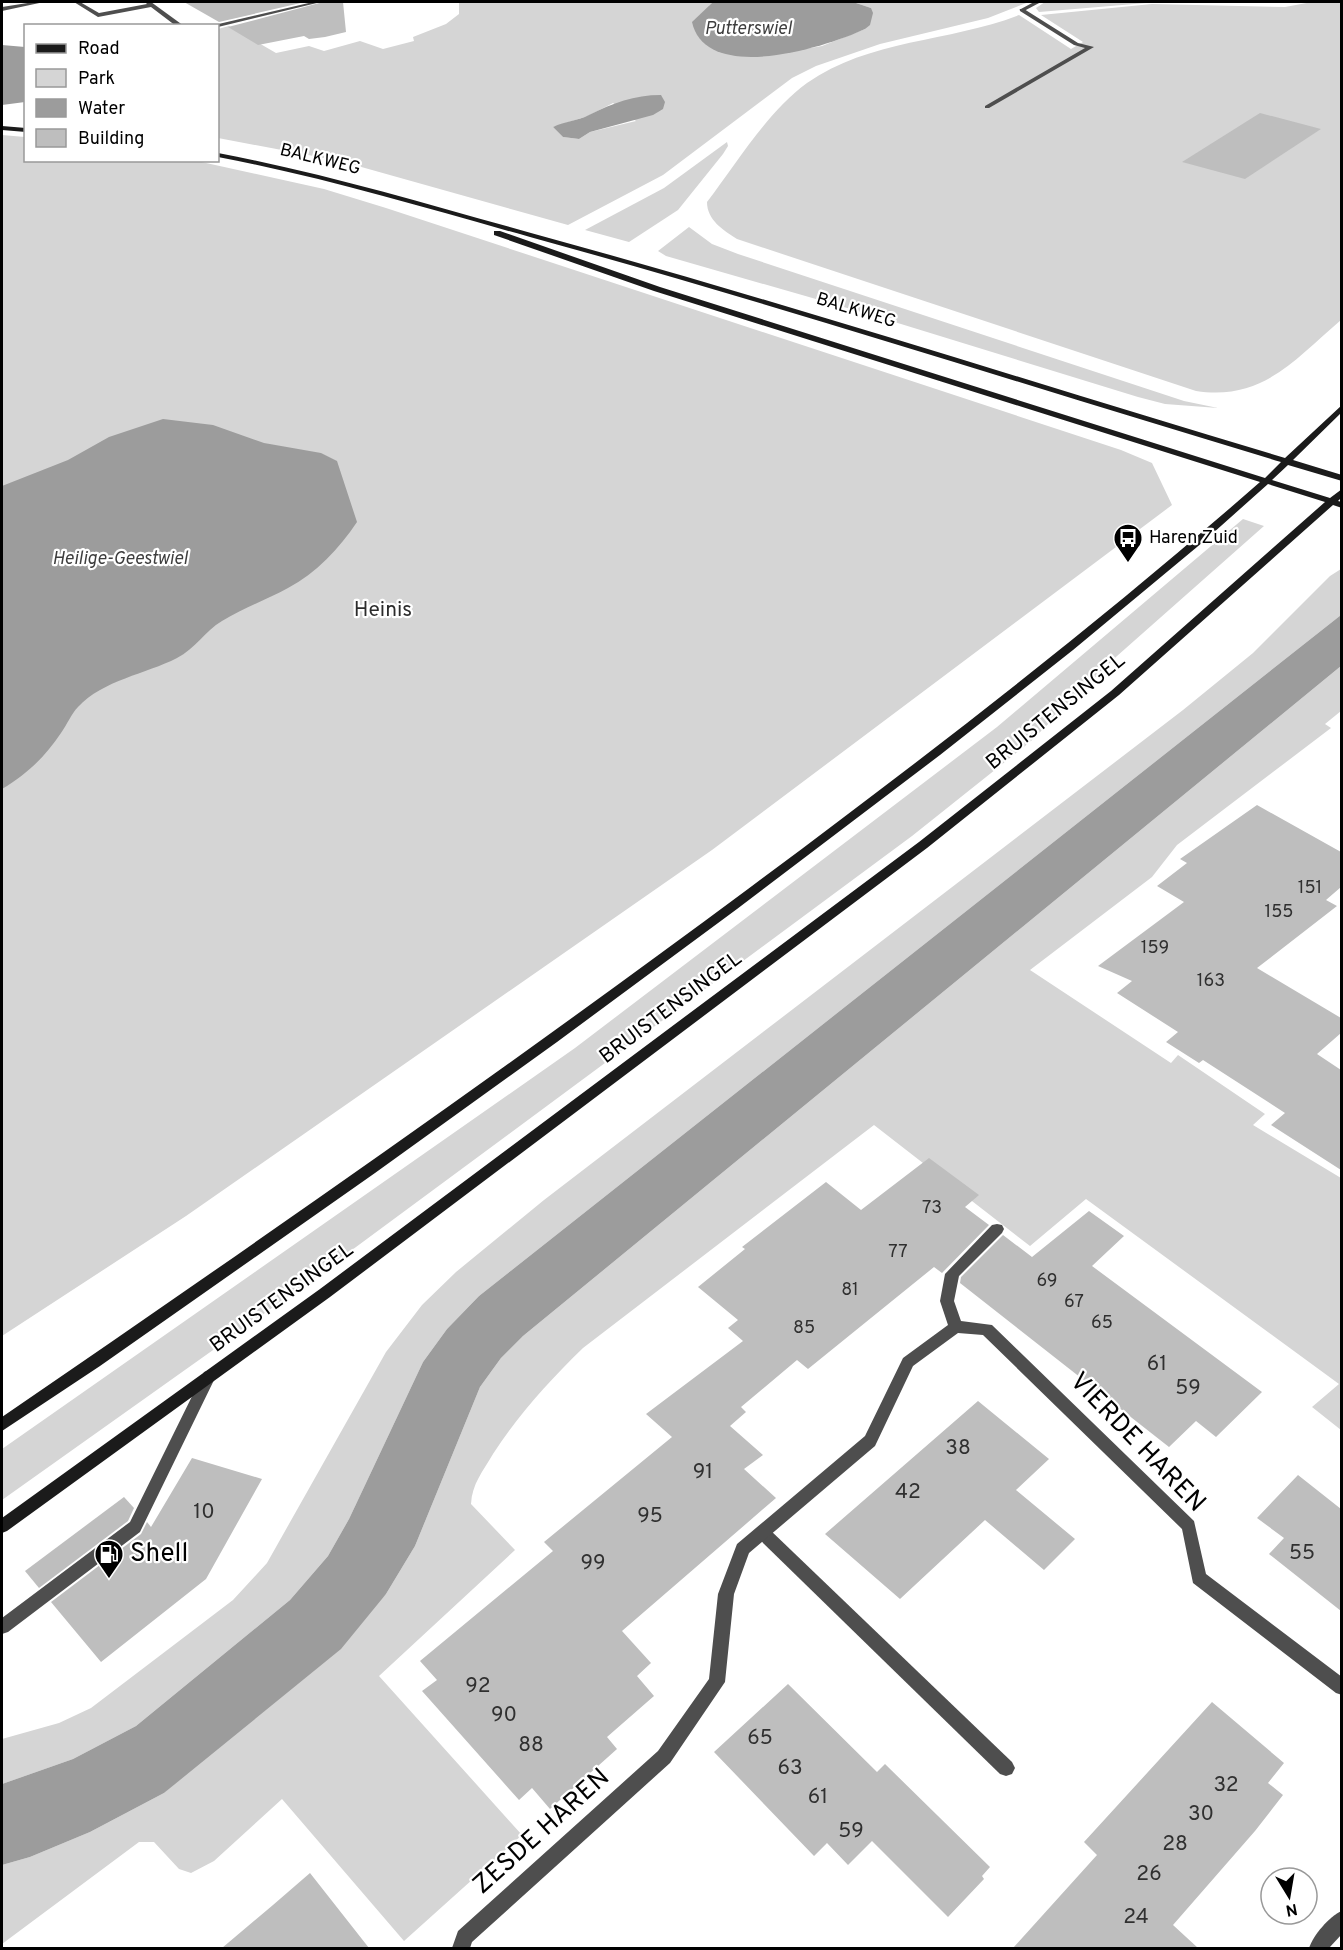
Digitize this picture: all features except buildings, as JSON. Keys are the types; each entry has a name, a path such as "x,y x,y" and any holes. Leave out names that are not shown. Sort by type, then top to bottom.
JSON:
{"main road":[{"path":"2,128 24,130"},
{"name":"BALKWEG","path":"219,155 353,184 414,203 668,293 1341,505"},
{"name":"BALKWEG","path":"414,203 574,246 832,321 1341,478"},
{"name":"BRUISTENSINGEL","path":"2,1425 271,1242 567,1030 987,714 1265,481 1341,407"},
{"name":"BRUISTENSINGEL","path":"2,1526 344,1279 1008,779 1115,693 1341,492"}],"street":[{"path":"2,9 41,2"},
{"path":"76,2 98,15 150,3 178,24"},
{"path":"219,25 318,2"},
{"path":"987,107 1091,47 1076,44 1023,10 1038,2"},
{"path":"998,1229 952,1274 947,1301 956,1327 908,1362 870,1441 763,1533 1006,1768"},
{"name":"VIERDE HAREN","path":"956,1327 987,1329 1189,1526 1199,1578 1341,1687"},
{"path":"2,1627 135,1527 210,1376"},
{"name":"ZESDE HAREN","path":"461,1948 464,1937 664,1757 717,1682 726,1594 743,1549 763,1533"},
{"path":"1318,1948 1341,1920"}],"green space":[{"path":"459,2 713,2 709,6 799,50 822,46 865,29 871,8 853,2 1029,2 988,18 880,44 816,66 792,78 663,175 568,225 340,161 219,138 219,29 229,26 276,53 309,46 324,51 360,41 383,49 414,41 413,37 446,24 459,14","holes":["613,103 636,121 590,132 579,139 563,137 553,127 588,116"]},
{"path":"1045,2 1158,2 1039,12 1036,8"},
{"path":"1312,2 1341,2 1341,320 1292,363 1259,383 1240,390 1196,391 737,239 717,224 710,214 707,202 779,108 807,83 857,58 883,49 993,24 1019,15 1071,49 1083,42 1041,15 1152,4 1285,7"},
{"name":"Heinis","path":"2,135 24,137 24,162 202,162 324,189 1121,450 1152,463 1172,505 712,850 186,1216 2,1336"},
{"path":"727,142 728,146 723,154 678,210 629,242 585,230 664,188"},
{"path":"689,227 712,244 738,254 1184,401 1218,408 1165,404 1138,397 875,316 666,256 658,251"},
{"path":"1243,519 1264,526 1117,656 1030,742 912,836 310,1281 2,1500 2,1449 575,1048 997,727"},
{"path":"1341,569 1341,615 479,1296 447,1329 423,1362 349,1519 328,1556 290,1600 136,1726 73,1759 2,1784 2,1739 59,1723 91,1708 233,1600 267,1563 386,1352 422,1305 456,1272 544,1200 1183,710 1253,653 1330,576"},
{"path":"1341,666 1341,711 1325,724 1331,728 1177,845 1152,877 1030,970 1171,1063 1178,1055 1265,1114 1253,1125 1341,1178 1341,1430 1312,1407 1339,1384 1086,1199 1030,1246 874,1125 583,1348 546,1385 513,1425 493,1454 473,1490 471,1504 515,1550 379,1676 522,1835 404,1941 282,1799 214,1861 191,1873 179,1869 154,1842 139,1842 2,1944 2,1865 30,1857 90,1832 164,1793 386,1594 415,1546 480,1387 501,1358 523,1336"}],"water":[{"name":"Putterswiel","path":"713,2 853,2 871,8 873,13 870,25 865,29 824,44 770,56 743,57 720,52 702,41 692,22"},
{"path":"2,45 24,47 24,102 2,105"},
{"path":"661,95 665,102 663,109 653,115 590,132 579,139 563,137 553,127 585,117 624,100"},
{"name":"Heilige-Geestwiel","path":"163,419 213,425 264,443 321,453 337,461 357,522 326,560 298,582 222,621 177,658 112,684 88,698 76,710 41,758 2,789 2,486 68,460 109,437"},
{"path":"1341,615 1341,666 523,1336 501,1358 480,1387 415,1546 386,1594 341,1649 164,1793 90,1832 30,1857 2,1865 2,1784 73,1759 136,1726 290,1600 328,1556 349,1519 423,1362 447,1329 479,1296"}],"place":[{"name":"Haren Zuid","path":"1128,564"},
{"name":"Shell","path":"109,1580"}]}
